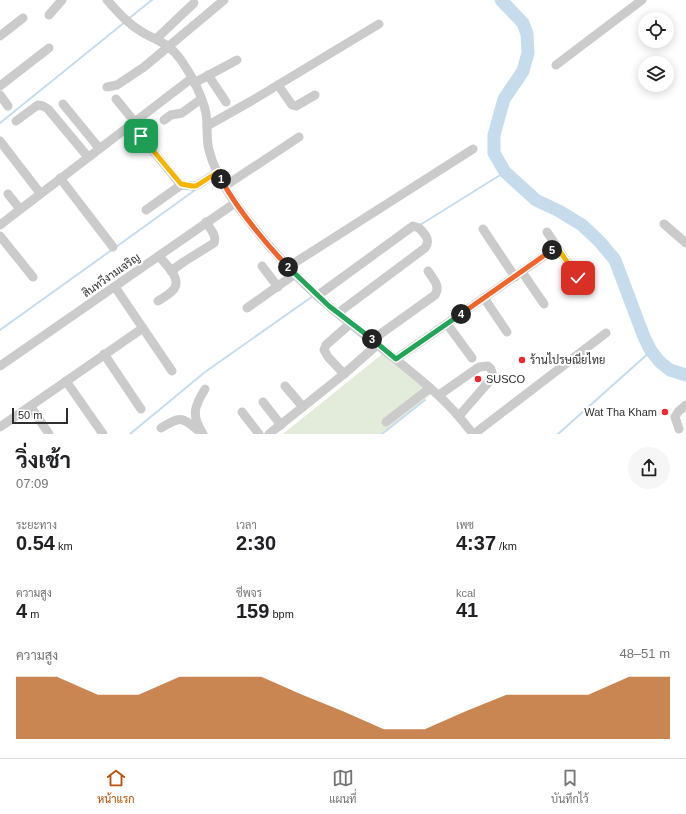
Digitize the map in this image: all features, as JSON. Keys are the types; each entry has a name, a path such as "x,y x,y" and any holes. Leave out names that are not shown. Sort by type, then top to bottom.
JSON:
{"street":[{"path":"50,15 62,0"},
{"path":"107,0 130,24 143,33 156,38 169,46 181,59 193,80 204,106 209,150 218,172 235,203 263,238 288,267 317,296 439,395 474,434 606,333"},
{"path":"108,87 117,85 127,79 224,0"},
{"path":"556,65 642,0"},
{"path":"156,38 194,3"},
{"path":"0,36 23,18"},
{"path":"207,126 379,24"},
{"path":"0,86 50,48"},
{"path":"0,225 134,121 193,80 208,75 237,60"},
{"path":"208,75 226,102"},
{"path":"278,85 292,105 296,106 315,95"},
{"path":"0,95 8,106"},
{"path":"116,99 134,121"},
{"path":"164,120 170,115 182,113 201,99"},
{"path":"63,104 99,148"},
{"path":"16,121 36,107 43,106 52,113 88,157"},
{"path":"141,136 181,184 196,186 218,172"},
{"path":"225,186 299,137"},
{"path":"0,142 40,193"},
{"path":"288,267 473,148"},
{"path":"60,178 113,247"},
{"path":"146,210 181,184"},
{"path":"8,194 20,209"},
{"name":"สินทวีงามเจริญ","path":"0,366 235,203"},
{"path":"171,271 214,243 215,235 206,222"},
{"path":"664,224 686,243"},
{"path":"317,296 413,226 417,226 428,240 428,244 425,248 338,313"},
{"path":"483,229 518,274 544,304"},
{"path":"547,232 578,278"},
{"path":"0,236 33,277"},
{"path":"396,359 557,247"},
{"path":"158,301 175,287 176,280 159,256"},
{"path":"262,266 278,287"},
{"path":"269,434 344,374 375,342 435,295 438,291 438,287 428,271"},
{"path":"247,308 295,274"},
{"path":"114,287 172,371"},
{"path":"484,298 507,332"},
{"path":"344,374 328,357 324,350 326,345 350,323"},
{"path":"447,324 472,358"},
{"path":"0,427 143,328"},
{"path":"104,354 141,410"},
{"path":"439,395 479,367 488,366 491,369 493,373 492,378 459,416"},
{"path":"66,381 103,434"},
{"path":"285,386 303,408"},
{"path":"386,422 430,388"},
{"path":"203,434 197,423 194,412 196,404 205,389"},
{"path":"263,402 281,425"},
{"path":"679,429 675,417 686,405"},
{"path":"31,406 49,434"},
{"path":"242,412 259,434"},
{"path":"161,428 177,419 181,419 187,421 203,434"}],"green space":[{"path":"386,351 435,391 382,434 283,434"}],"waterway":[{"path":"128,19 152,0"},
{"path":"501,0 523,23 527,34 528,53 523,71 504,99 494,135 494,153 505,172 536,200 559,211 582,225 600,242 615,260 644,337 651,351 660,362 670,370 686,375"},
{"path":"0,123 125,22"},
{"path":"420,225 505,172"},
{"path":"116,247 195,190"},
{"path":"0,330 113,249"},
{"path":"130,434 205,372 313,296"},
{"path":"558,434 651,351"},
{"path":"382,434 425,400"}],"place":[{"name":"ร้านไปรษณียไทย","path":"522,360"},
{"name":"SUSCO","path":"478,379"},
{"name":"Wat Tha Kham","path":"665,412"}],"route":[{"path":"141,136 181,184 196,186 218,172 227,191 244,216 279,258 317,296 396,359 557,247 578,278"}]}
